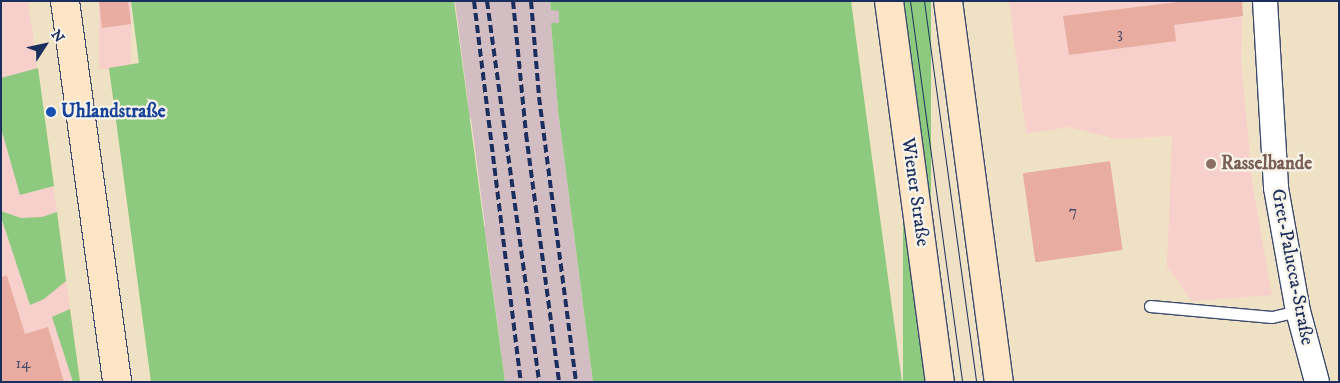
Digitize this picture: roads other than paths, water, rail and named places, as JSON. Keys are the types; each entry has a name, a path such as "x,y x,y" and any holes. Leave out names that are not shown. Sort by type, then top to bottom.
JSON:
{"main road":[{"path":"66,1 117,382"},
{"name":"Wiener Straße","path":"889,1 940,382"},
{"path":"948,1 999,382"}],"street":[{"name":"Gret-Palucca-Straße","path":"1264,1 1276,188 1298,311 1317,382"}],"lane":[{"path":"1150,306 1272,317 1298,311"}],"tram line":[{"path":"910,1 962,382"},
{"path":"924,1 976,382"}],"railway":[{"path":"474,1 521,382"},
{"path":"487,1 539,382"},
{"path":"513,1 526,134 559,382"},
{"path":"531,1 539,97 576,382"}],"place":[{"name":"Uhlandstraße","path":"51,112"},
{"name":"Rasselbande","path":"1211,164"}]}
